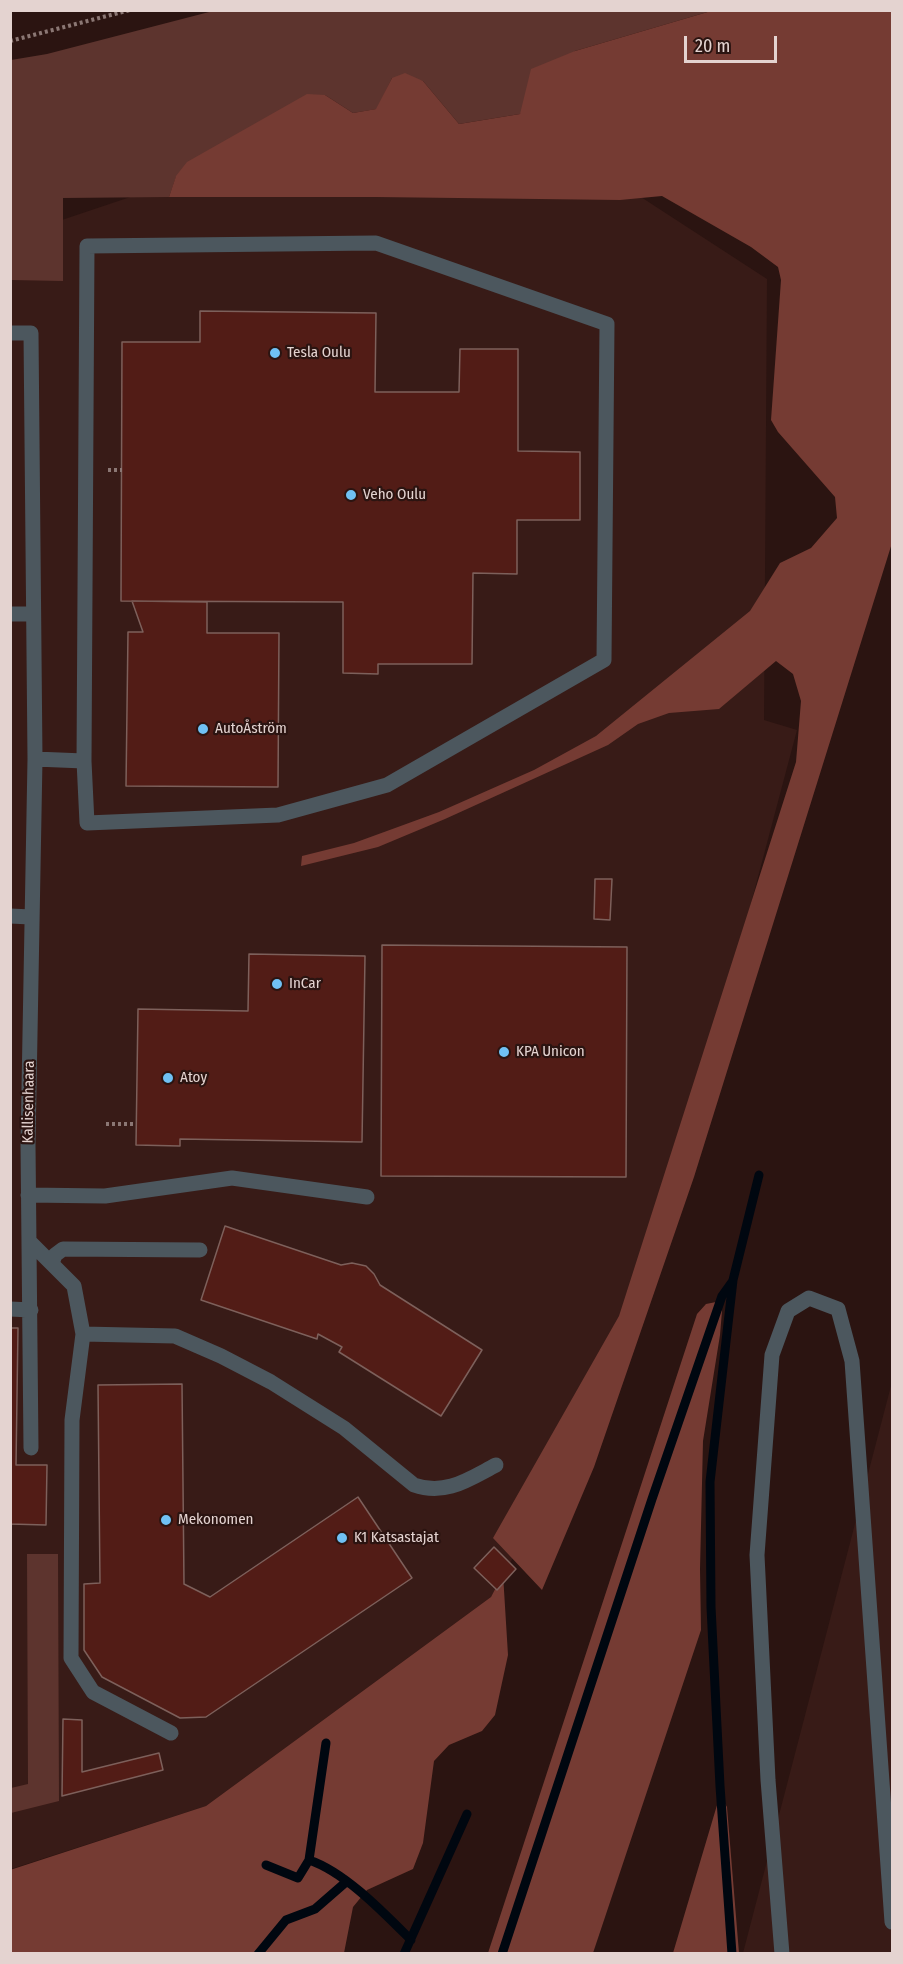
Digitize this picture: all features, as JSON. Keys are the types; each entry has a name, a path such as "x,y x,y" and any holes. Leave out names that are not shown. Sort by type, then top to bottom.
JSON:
{"street":[{"path":"375,243 607,324 603,660 387,785 278,815 87,823 84,761 87,246 375,243"},
{"name":"Kallisenhaara","path":"10,333 31,333 35,759 28,1195 31,1287 31,1448"},
{"path":"10,614 33,615"},
{"path":"35,759 84,761"},
{"path":"10,916 31,917"},
{"path":"28,1195 105,1196 232,1178 367,1197"},
{"path":"30,1242 74,1286 83,1334 72,1420 71,1658 93,1692 171,1732"},
{"path":"52,1264 55,1254 63,1249 200,1250"},
{"path":"782,1953 768,1780 757,1555 772,1355 788,1311 809,1298 838,1309 852,1361 892,1922"},
{"path":"10,1310 31,1310"},
{"path":"83,1334 175,1336 221,1356 272,1382 344,1428 414,1485 426,1489 458,1485 496,1465"}],"path":[{"path":"10,41 130,10"},
{"path":"106,1124 136,1124"}],"shaded area":[{"path":"213,11 711,11 575,51 520,114 459,124 423,81 392,78 377,109 353,113 325,95 176,177 169,197 63,198 63,281 11,280 11,60 47,54"},
{"path":"711,11 892,11 892,543 694,1177 594,1467 542,1590 493,1538 619,1316 796,762 801,701 793,674 776,661 719,709 669,713 638,724 608,745 378,847 301,866 302,856 354,843 439,812 534,770 596,736 750,611 780,563 811,548 837,518 835,497 778,432 771,420 781,280 778,267 751,247 662,196 620,200 169,197 176,176 187,162 307,94 325,95 353,113 376,109 392,78 405,73 423,81 459,124 520,114 531,69 575,51"},
{"path":"169,184 624,186 767,279 764,720 797,730 635,1340 491,1597 206,1806 11,1869 10,268 47,225"},
{"path":"716,1302 722,1311 720,1335 703,1441 701,1630 593,1953 488,1953 697,1314 706,1304"},
{"path":"892,1382 892,1953 743,1953"},
{"path":"27,1554 58,1554 59,1801 11,1813 11,1788 28,1784"},
{"path":"503,1574 508,1655 495,1715 482,1731 449,1745 434,1761 423,1843 413,1869 367,1890 353,1907 344,1953 11,1953 10,1870 206,1806 491,1597"},
{"path":"720,1795 727,1807 739,1953 673,1953"}],"building":[{"name":"Veho Oulu","path":"200,311 376,313 375,392 459,392 460,349 518,349 518,451 580,452 580,520 517,520 517,574 473,573 472,664 378,664 378,674 343,673 343,602 121,601 122,342 200,342"},
{"name":"AutoÅström","path":"132,601 207,602 207,633 279,633 278,787 126,786 128,632 143,632"},
{"path":"595,879 612,879 610,920 594,919"},
{"name":"KPA Unicon","path":"382,945 627,947 626,1177 381,1176"},
{"path":"249,954 365,956 362,1142 180,1139 180,1146 136,1145 138,1009 248,1011"},
{"path":"225,1226 341,1265 352,1263 366,1266 380,1285 482,1350 441,1416 339,1352 342,1347 318,1334 317,1339 201,1300"},
{"path":"10,1328 18,1328 16,1465 47,1465 46,1525 10,1524"},
{"name":"K1 Katsastajat","path":"182,1384 184,1584 210,1597 358,1497 412,1578 206,1717 180,1718 102,1677 84,1650 84,1584 100,1583 98,1385"},
{"path":"494,1547 516,1569 497,1590 474,1568"},
{"path":"63,1719 82,1720 82,1772 159,1753 163,1770 62,1796"}],"waterway":[{"path":"732,1954 720,1786 711,1607 710,1482 733,1280 759,1175"},
{"path":"502,1954 652,1499 722,1296 732,1282"},
{"path":"266,1865 298,1878 309,1860 326,1743"},
{"path":"404,1954 467,1814"},
{"path":"309,1860 350,1883 411,1940"},
{"path":"258,1954 286,1920 315,1909 346,1882"}],"place":[{"name":"Tesla Oulu","path":"275,353"},
{"name":"Veho Oulu","path":"351,495"},
{"name":"AutoÅström","path":"203,729"},
{"name":"InCar","path":"277,984"},
{"name":"KPA Unicon","path":"504,1052"},
{"name":"Atoy","path":"168,1078"},
{"name":"Mekonomen","path":"166,1520"},
{"name":"K1 Katsastajat","path":"342,1538"}]}
